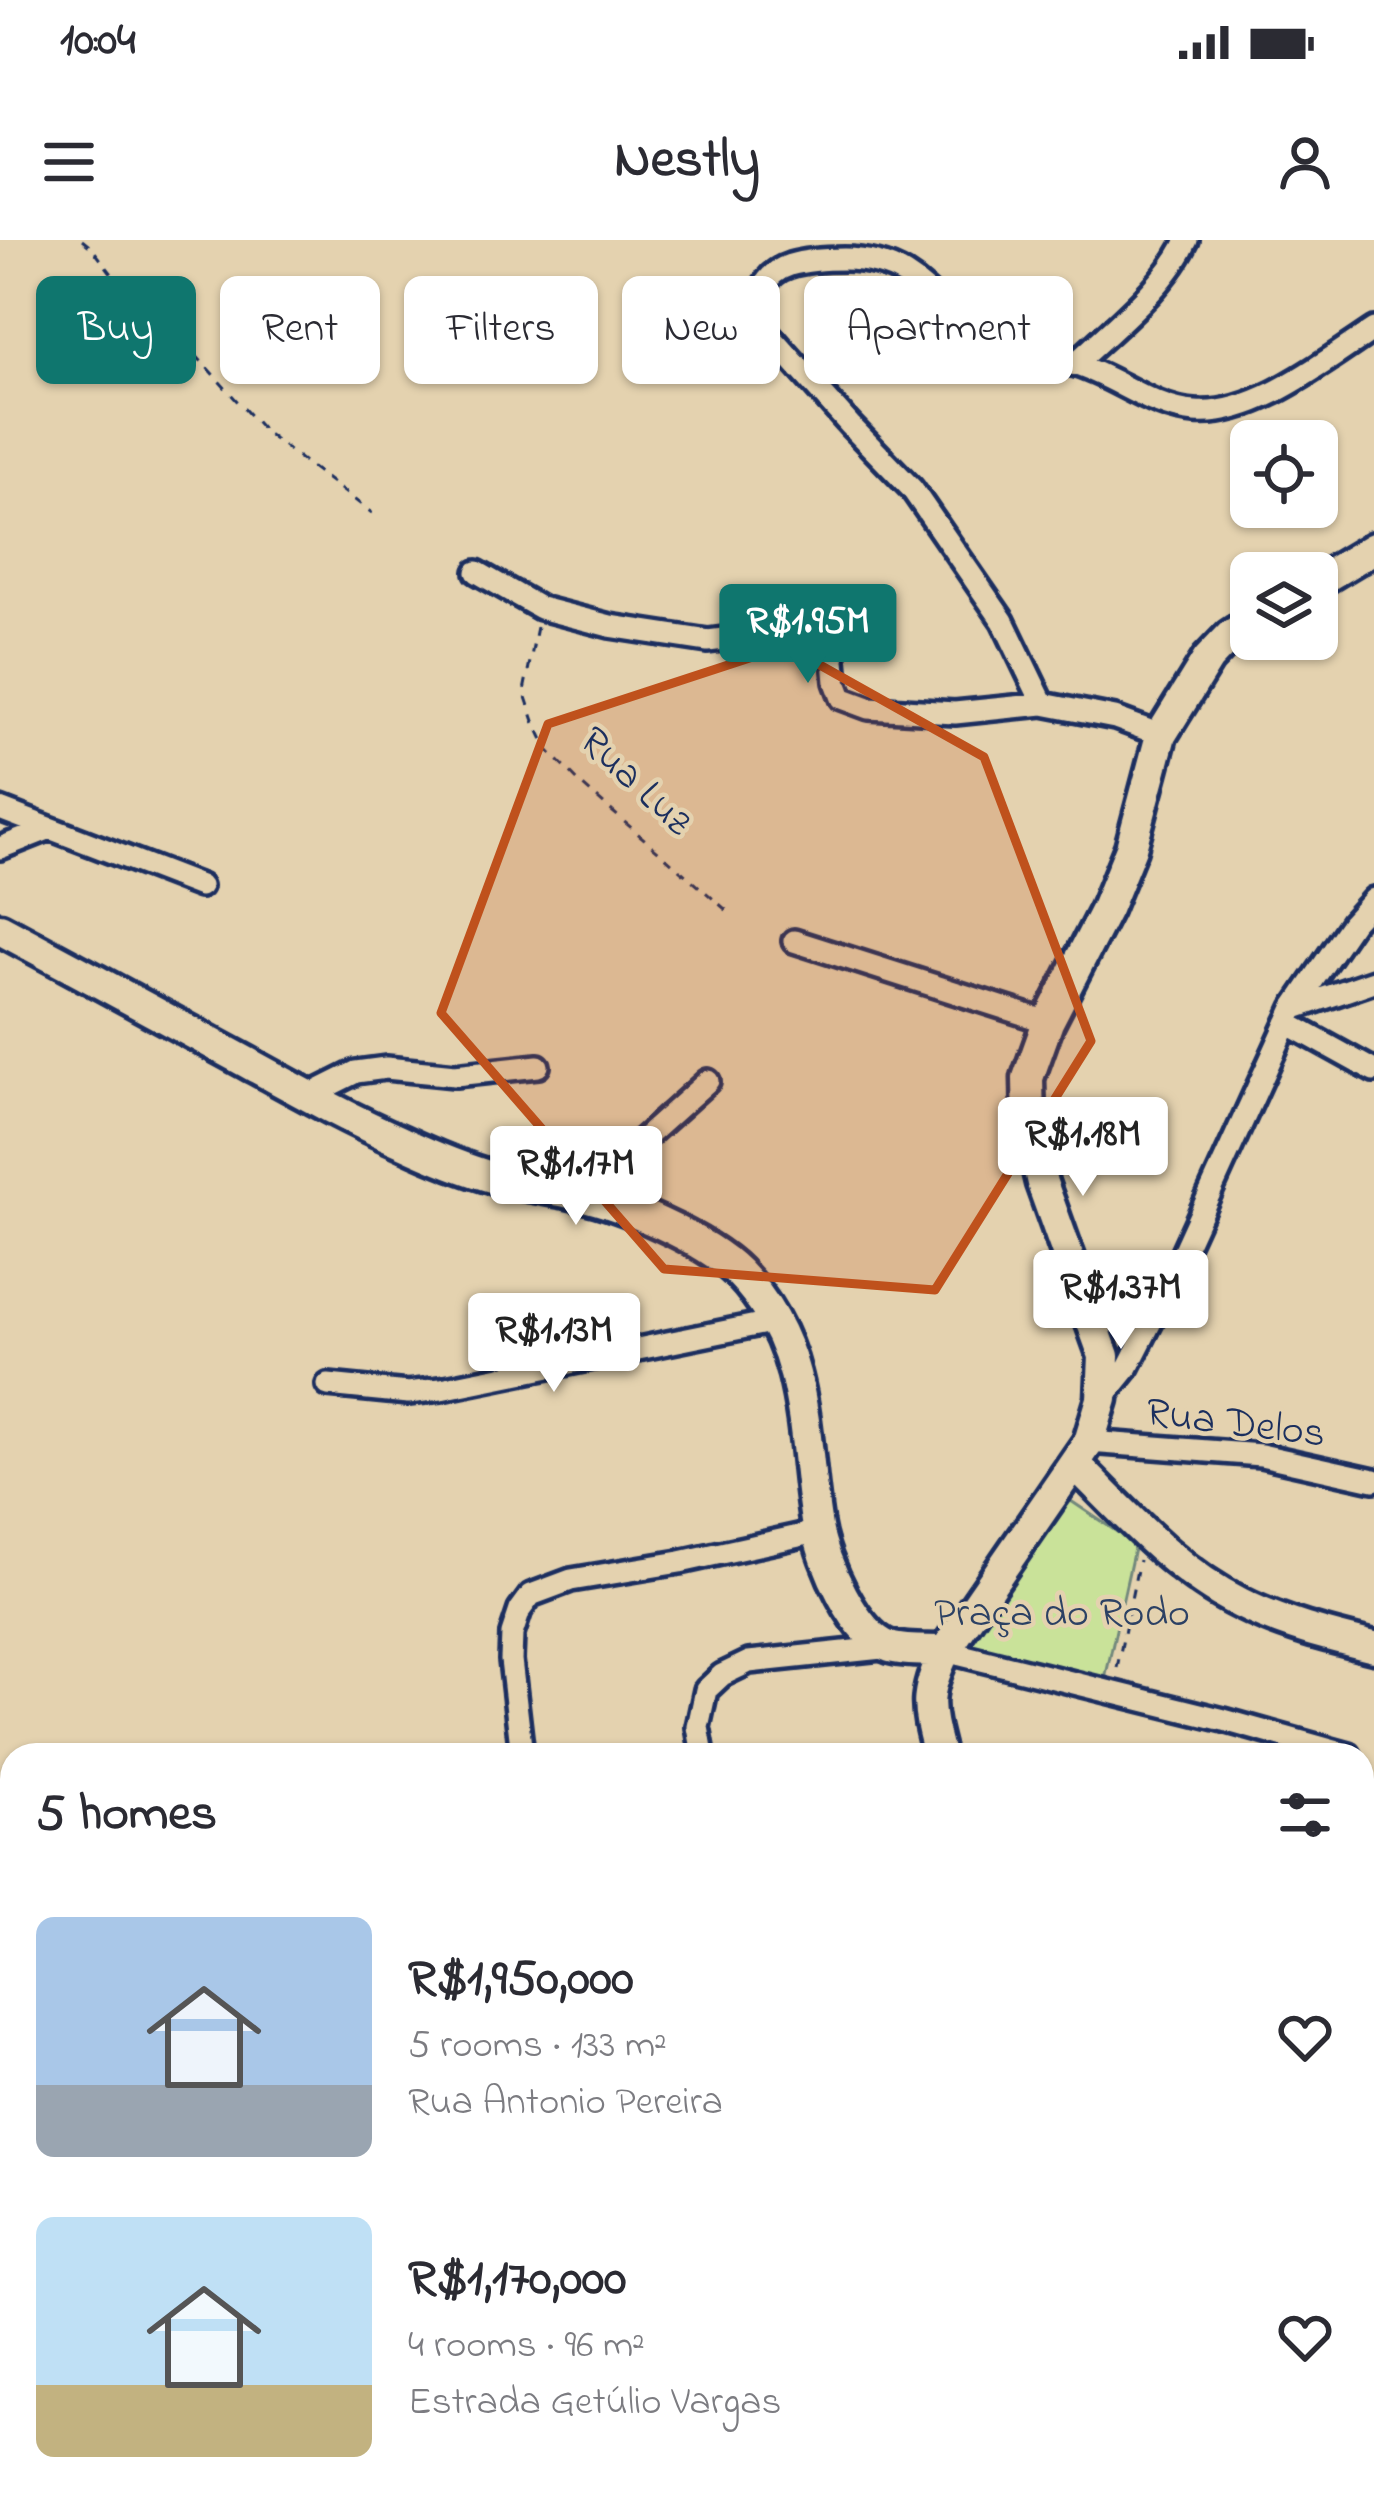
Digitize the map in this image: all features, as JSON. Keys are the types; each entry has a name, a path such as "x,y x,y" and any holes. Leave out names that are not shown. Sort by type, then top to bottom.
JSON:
{"main road":[{"path":"1338,569 1374,548"},
{"path":"936,1743 928,1707 930,1682 945,1651 1082,1453 1102,1399 1104,1356 1042,1183 1029,1129 1028,1078 1048,1022 1106,909 1131,848 1161,735 1208,659 1230,637"},
{"path":"0,929 308,1096 446,1161 637,1213 733,1267 776,1322 794,1369 818,1532 843,1596 857,1621 891,1648 945,1651"},
{"path":"1082,1453 1144,1535 1238,1603 1374,1648"}],"street":[{"path":"1075,364 1160,282 1187,240"},
{"path":"1043,704 1003,621 912,489 759,323 758,301 764,282 778,270 810,261 869,259 894,266 962,326 1004,354 1075,364 1169,407 1194,412 1227,411 1255,401 1374,328"},
{"path":"477,572 540,608 610,626 709,641 754,635 815,644 828,649 834,660 842,698 869,708 956,713 1043,704 1115,718 1161,735"},
{"path":"0,809 200,886"},
{"path":"0,848 48,829"},
{"path":"1102,1399 1129,1367 1154,1318 1291,1015 1352,923 1374,899"},
{"path":"794,941 1048,1022"},
{"path":"1291,1015 1374,981"},
{"path":"1291,1015 1374,1071"},
{"path":"308,1096 356,1072 386,1068 455,1075 538,1066"},
{"path":"581,1195 708,1081"},
{"path":"1089,1313 1127,1324 1154,1318"},
{"path":"328,1384 408,1393 441,1389 776,1322"},
{"name":"Rua Delos","path":"1082,1453 1261,1456 1374,1480"},
{"path":"520,1743 512,1634 531,1595 571,1580 818,1532"},
{"path":"701,1743 698,1727 706,1690 722,1675 749,1662 891,1648"},
{"path":"945,1651 1304,1743"}],"path":[{"path":"82,240 126,292 214,374 249,417 372,513"},
{"name":"Rua Luz","path":"540,608 524,691 548,750 732,916"},
{"path":"1112,1692 1144,1535"}],"highlighted area":[{"path":"786,646 984,757 1091,1041 935,1290 664,1269 441,1013 548,724"}],"green space":[{"name":"Praça do Rodo","path":"1065,1497 1135,1544 1104,1684 967,1646"}]}
